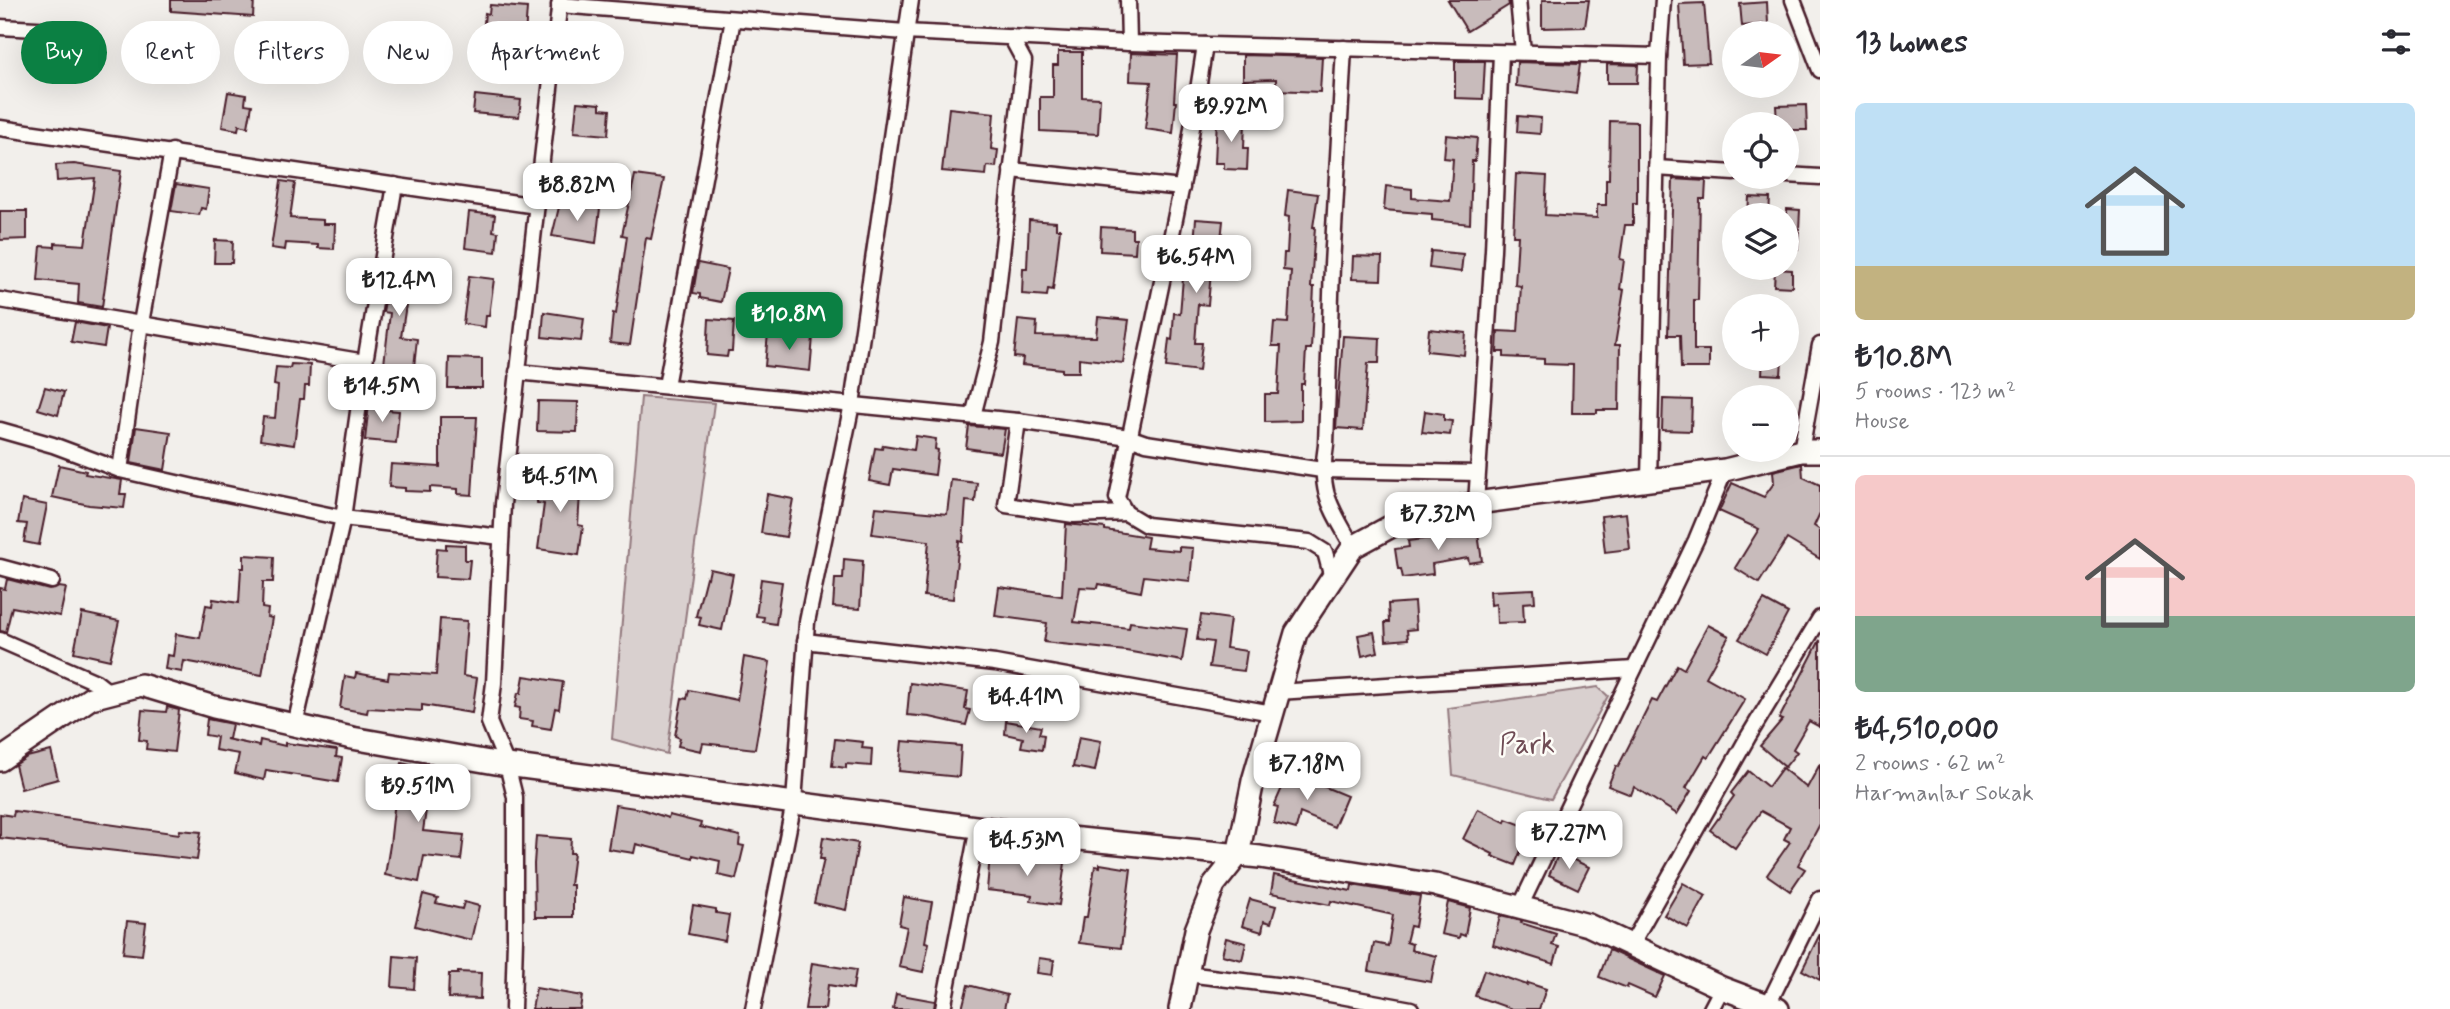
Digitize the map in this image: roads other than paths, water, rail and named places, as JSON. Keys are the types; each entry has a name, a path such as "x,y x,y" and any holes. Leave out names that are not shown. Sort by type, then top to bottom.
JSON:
{"street":[{"path":"753,1009 794,802 807,622 852,404 911,0"},
{"path":"1128,0 1129,43"},
{"path":"1518,0 1523,52"},
{"path":"1649,479 1659,56 1663,0"},
{"path":"1793,0 1820,70"},
{"path":"513,1009 516,939 515,797 507,765 489,722 494,683 501,537 517,372 559,3 905,32 1129,43 1659,56"},
{"path":"666,386 733,19"},
{"path":"0,27 21,28"},
{"path":"973,416 992,342 1024,61 1011,37"},
{"path":"1205,45 1182,188 1117,498 1126,513 1146,525 1309,542 1325,552 1332,578"},
{"path":"1344,48 1322,470 1325,495 1353,547"},
{"path":"1476,503 1493,250 1501,53"},
{"path":"0,128 537,206"},
{"path":"120,470 141,323 172,151"},
{"path":"1656,168 1722,172"},
{"path":"1012,170 1182,188"},
{"path":"1799,176 1820,177"},
{"path":"295,725 343,518 365,362 396,185"},
{"path":"0,300 365,362"},
{"path":"1180,1009 1196,930 1214,885 1238,855 1253,781 1296,633 1353,547 1399,522 1476,503 1725,471 1811,451 1820,345"},
{"path":"517,372 1018,421 1322,470 1478,472"},
{"path":"1018,421 1006,505 1074,515 1126,513"},
{"path":"0,430 53,445 120,470 343,518 501,537"},
{"path":"1520,907 1696,540 1725,471"},
{"path":"0,567 52,581"},
{"path":"1631,945 1748,737 1820,618"},
{"path":"0,640 96,682 110,693"},
{"path":"806,640 995,663 1272,713"},
{"path":"1278,692 1634,669"},
{"path":"0,760 91,698 141,685 214,707 352,738 507,765 978,827 1238,855 1436,885 1588,925 1722,988 1773,1007 1815,919 1820,899"},
{"path":"943,1009 978,827"},
{"path":"1187,974 1292,987 1411,1009"},
{"path":"1711,1009 1722,988"}],"park label":[{"name":"Park","path":"1527,745"}]}
